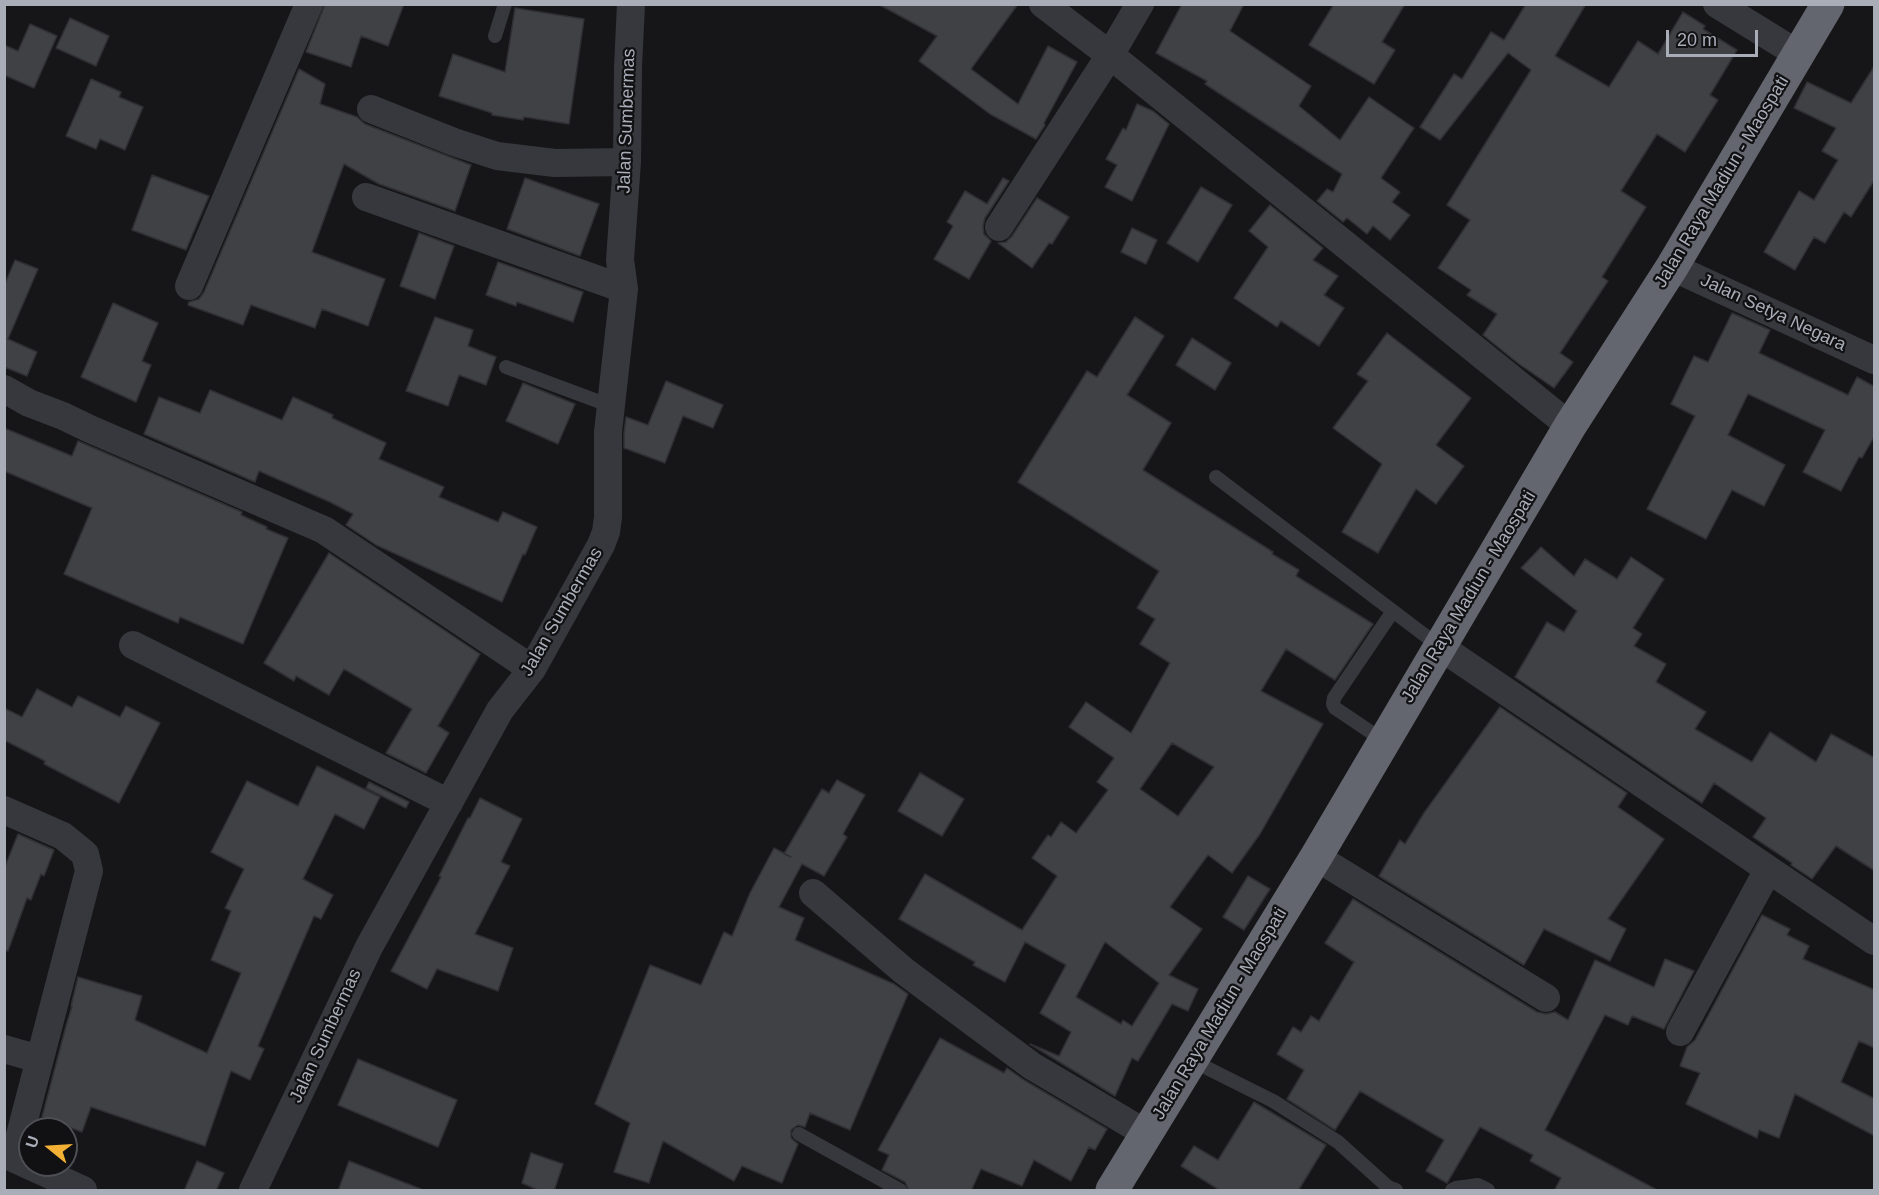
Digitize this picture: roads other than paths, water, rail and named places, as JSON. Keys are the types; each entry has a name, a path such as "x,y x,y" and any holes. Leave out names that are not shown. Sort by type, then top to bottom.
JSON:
{"highway":[{"name":"Jalan Raya Madiun - Maospati","path":"1112,1191 1316,857 1570,426 1672,267 1828,4"}],"street":[{"path":"189,286 309,4"},
{"name":"Jalan Sumbermas","path":"253,1191 369,947 500,710 532,669 601,545 606,531 608,432 624,289 620,260 627,162 631,4"},
{"path":"1043,4 1110,55 1570,426"},
{"path":"999,228 1140,4"},
{"path":"1718,4 1798,54"},
{"path":"371,109 454,142 497,156 555,163 627,162"},
{"path":"366,197 624,289"},
{"name":"Jalan Setya Negara","path":"1672,267 1875,360"},
{"path":"4,389 29,403 324,530 532,669"},
{"path":"133,645 449,803"},
{"path":"1439,646 1875,941"},
{"path":"4,810 63,836 85,854 89,871 39,1059 9,1156 83,1191"},
{"path":"1316,857 1546,998"},
{"path":"1680,1032 1768,870"},
{"path":"813,893 904,971 1032,1066 1147,1134"},
{"path":"4,1049 39,1059"}],"lane":[{"path":"495,36 505,4"},
{"path":"506,367 611,406"},
{"path":"1216,477 1439,646"},
{"path":"1384,741 1335,708 1333,704 1334,698 1393,611"},
{"path":"1191,1060 1273,1101 1338,1142 1388,1187 1396,1191"},
{"path":"799,1134 900,1191"},
{"path":"1452,1191 1456,1188 1478,1185 1488,1191"}]}
